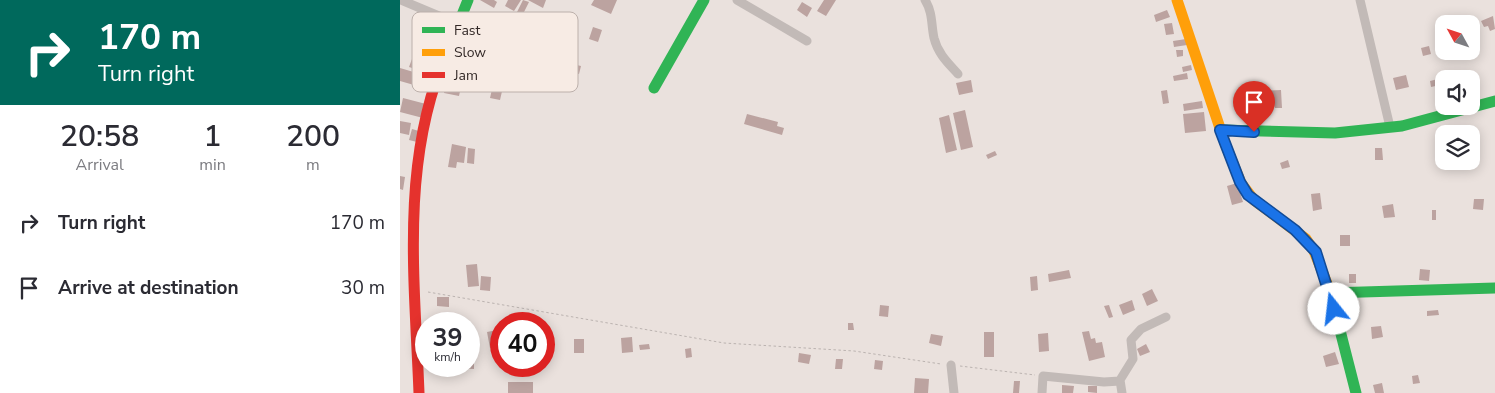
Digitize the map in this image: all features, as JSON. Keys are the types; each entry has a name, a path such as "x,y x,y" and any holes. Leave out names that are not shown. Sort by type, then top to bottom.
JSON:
{"street":[{"path":"402,0 430,12"},
{"path":"463,12 468,0"},
{"path":"654,88 704,0"},
{"path":"737,0 807,42"},
{"path":"925,0 932,13 937,47 943,58 958,74"},
{"path":"1178,0 1220,130 1240,182 1248,195 1306,239 1316,252 1330,293 1356,393"},
{"path":"1360,0 1378,87 1390,127"},
{"path":"419,393 413,216 415,176 434,92"},
{"path":"1220,130 1335,133 1390,127 1437,118 1495,101"},
{"path":"1330,293 1495,288"},
{"path":"1122,393 1120,382 1133,359 1130,342 1141,329 1166,317"},
{"path":"951,365 954,393"},
{"path":"1042,393 1043,376 1120,382"}],"path":[{"path":"415,290 457,295 724,343 854,351 1043,376"}],"building":[{"path":"480,0 494,0 497,2 494,8"},
{"path":"508,0 521,0 514,11 505,6"},
{"path":"523,0 529,2 524,12 517,12"},
{"path":"528,0 546,0 543,8"},
{"path":"594,0 617,0 611,14 591,5"},
{"path":"824,0 836,0 826,16 817,11"},
{"path":"802,2 812,8 807,17 797,10"},
{"path":"1167,10 1170,17 1156,22 1154,15"},
{"path":"1493,16 1495,29 1490,31 1488,26 1484,27 1481,21"},
{"path":"1172,23 1174,34 1166,35 1164,24"},
{"path":"593,27 602,30 598,42 589,39"},
{"path":"1186,39 1187,45 1174,47 1173,41"},
{"path":"1429,46 1431,54 1423,56 1421,48"},
{"path":"1176,50 1183,50 1183,56 1177,57"},
{"path":"578,65 581,66 578,74"},
{"path":"1191,65 1192,70 1183,72 1182,67"},
{"path":"400,68 412,72 412,84 400,81"},
{"path":"1187,73 1188,79 1174,81 1173,76"},
{"path":"1406,75 1409,87 1396,90 1393,78"},
{"path":"971,80 973,92 959,95 956,83"},
{"path":"1435,80 1435,86 1431,87 1430,81"},
{"path":"1167,90 1169,103 1163,104 1161,91"},
{"path":"1281,90 1282,108 1275,108 1274,102 1264,103 1263,91"},
{"path":"444,92 460,92 459,96"},
{"path":"491,92 502,92 500,100 490,98"},
{"path":"403,98 426,104 423,118 400,112"},
{"path":"1202,101 1203,108 1184,111 1183,104"},
{"path":"965,110 973,147 961,150 953,113"},
{"path":"1204,112 1206,131 1185,133 1183,114"},
{"path":"747,114 778,122 777,126 784,128 782,135 744,124"},
{"path":"949,115 957,150 946,153 939,118"},
{"path":"400,121 411,123 409,135 400,133"},
{"path":"412,129 419,131 417,142 409,140"},
{"path":"452,144 466,147 464,163 457,162 456,168 448,167"},
{"path":"468,148 475,149 474,164 467,163"},
{"path":"1375,148 1382,148 1383,160 1375,160"},
{"path":"995,151 997,155 988,159 986,155"},
{"path":"1288,160 1290,167 1282,169 1280,163"},
{"path":"400,176 405,177 403,190 400,189"},
{"path":"1237,183 1243,202 1232,205 1227,186"},
{"path":"1320,193 1322,209 1313,211 1311,194"},
{"path":"1474,199 1484,199 1483,210 1473,209"},
{"path":"1393,204 1395,217 1384,218 1382,206"},
{"path":"1432,210 1436,210 1436,220 1432,220"},
{"path":"1340,235 1350,235 1350,246 1340,246"},
{"path":"477,264 479,286 468,287 466,265"},
{"path":"1420,269 1430,270 1429,281 1419,280"},
{"path":"1069,270 1071,278 1049,282 1048,274"},
{"path":"1349,274 1356,274 1356,283 1349,283"},
{"path":"481,276 491,277 490,291 480,290"},
{"path":"1037,276 1038,290 1031,291 1030,277"},
{"path":"1152,289 1158,301 1147,306 1142,294"},
{"path":"437,297 449,297 449,307 437,306"},
{"path":"1132,300 1135,310 1123,315 1119,305"},
{"path":"880,305 889,306 888,317 879,316"},
{"path":"1109,305 1113,317 1109,318 1104,306"},
{"path":"1438,310 1439,315 1427,316 1427,311"},
{"path":"848,323 853,323 854,330 848,330"},
{"path":"1381,326 1383,337 1372,339 1371,327"},
{"path":"490,331 490,348 487,332"},
{"path":"1089,331 1091,339 1095,338 1096,343 1102,342 1105,357 1089,361 1082,332"},
{"path":"984,332 994,332 994,357 984,357"},
{"path":"1048,333 1049,351 1039,352 1038,334"},
{"path":"931,334 943,336 941,346 929,343"},
{"path":"632,337 633,352 622,353 621,338"},
{"path":"574,339 584,339 584,353 574,353"},
{"path":"649,344 650,349 640,350 639,345"},
{"path":"1146,344 1150,352 1140,356 1137,349"},
{"path":"691,348 692,357 686,358 685,349"},
{"path":"1335,352 1339,364 1326,367 1323,356"},
{"path":"799,353 811,355 809,364 798,362"},
{"path":"836,359 843,359 842,369 835,369"},
{"path":"875,360 883,361 882,370 874,369"},
{"path":"1418,375 1420,383 1413,384 1412,376"},
{"path":"915,378 929,379 928,393 914,393"},
{"path":"1014,381 1020,381 1019,393 1013,393"},
{"path":"508,382 533,382 533,393 508,393"},
{"path":"1382,383 1384,393 1375,393 1373,385"},
{"path":"1062,385 1074,386 1073,393 1062,393"},
{"path":"1088,386 1097,386 1097,393 1088,392"}],"traffic: fast":[{"path":"463,12 468,0"},
{"path":"654,88 704,0"},
{"path":"1221,130 1335,133 1402,126 1495,101"},
{"path":"1330,293 1495,288"},
{"path":"1330,291 1356,393"}],"traffic: slow":[{"path":"1177,0 1226,146 1241,183 1254,200 1306,239 1314,251 1330,291"}],"traffic: jam":[{"path":"419,393 414,270 415,187 420,147 433,92"}],"route":[{"path":"1254,132 1220,130 1240,182 1248,195 1259,205 1284,220 1306,239 1316,252 1334,309"}]}
